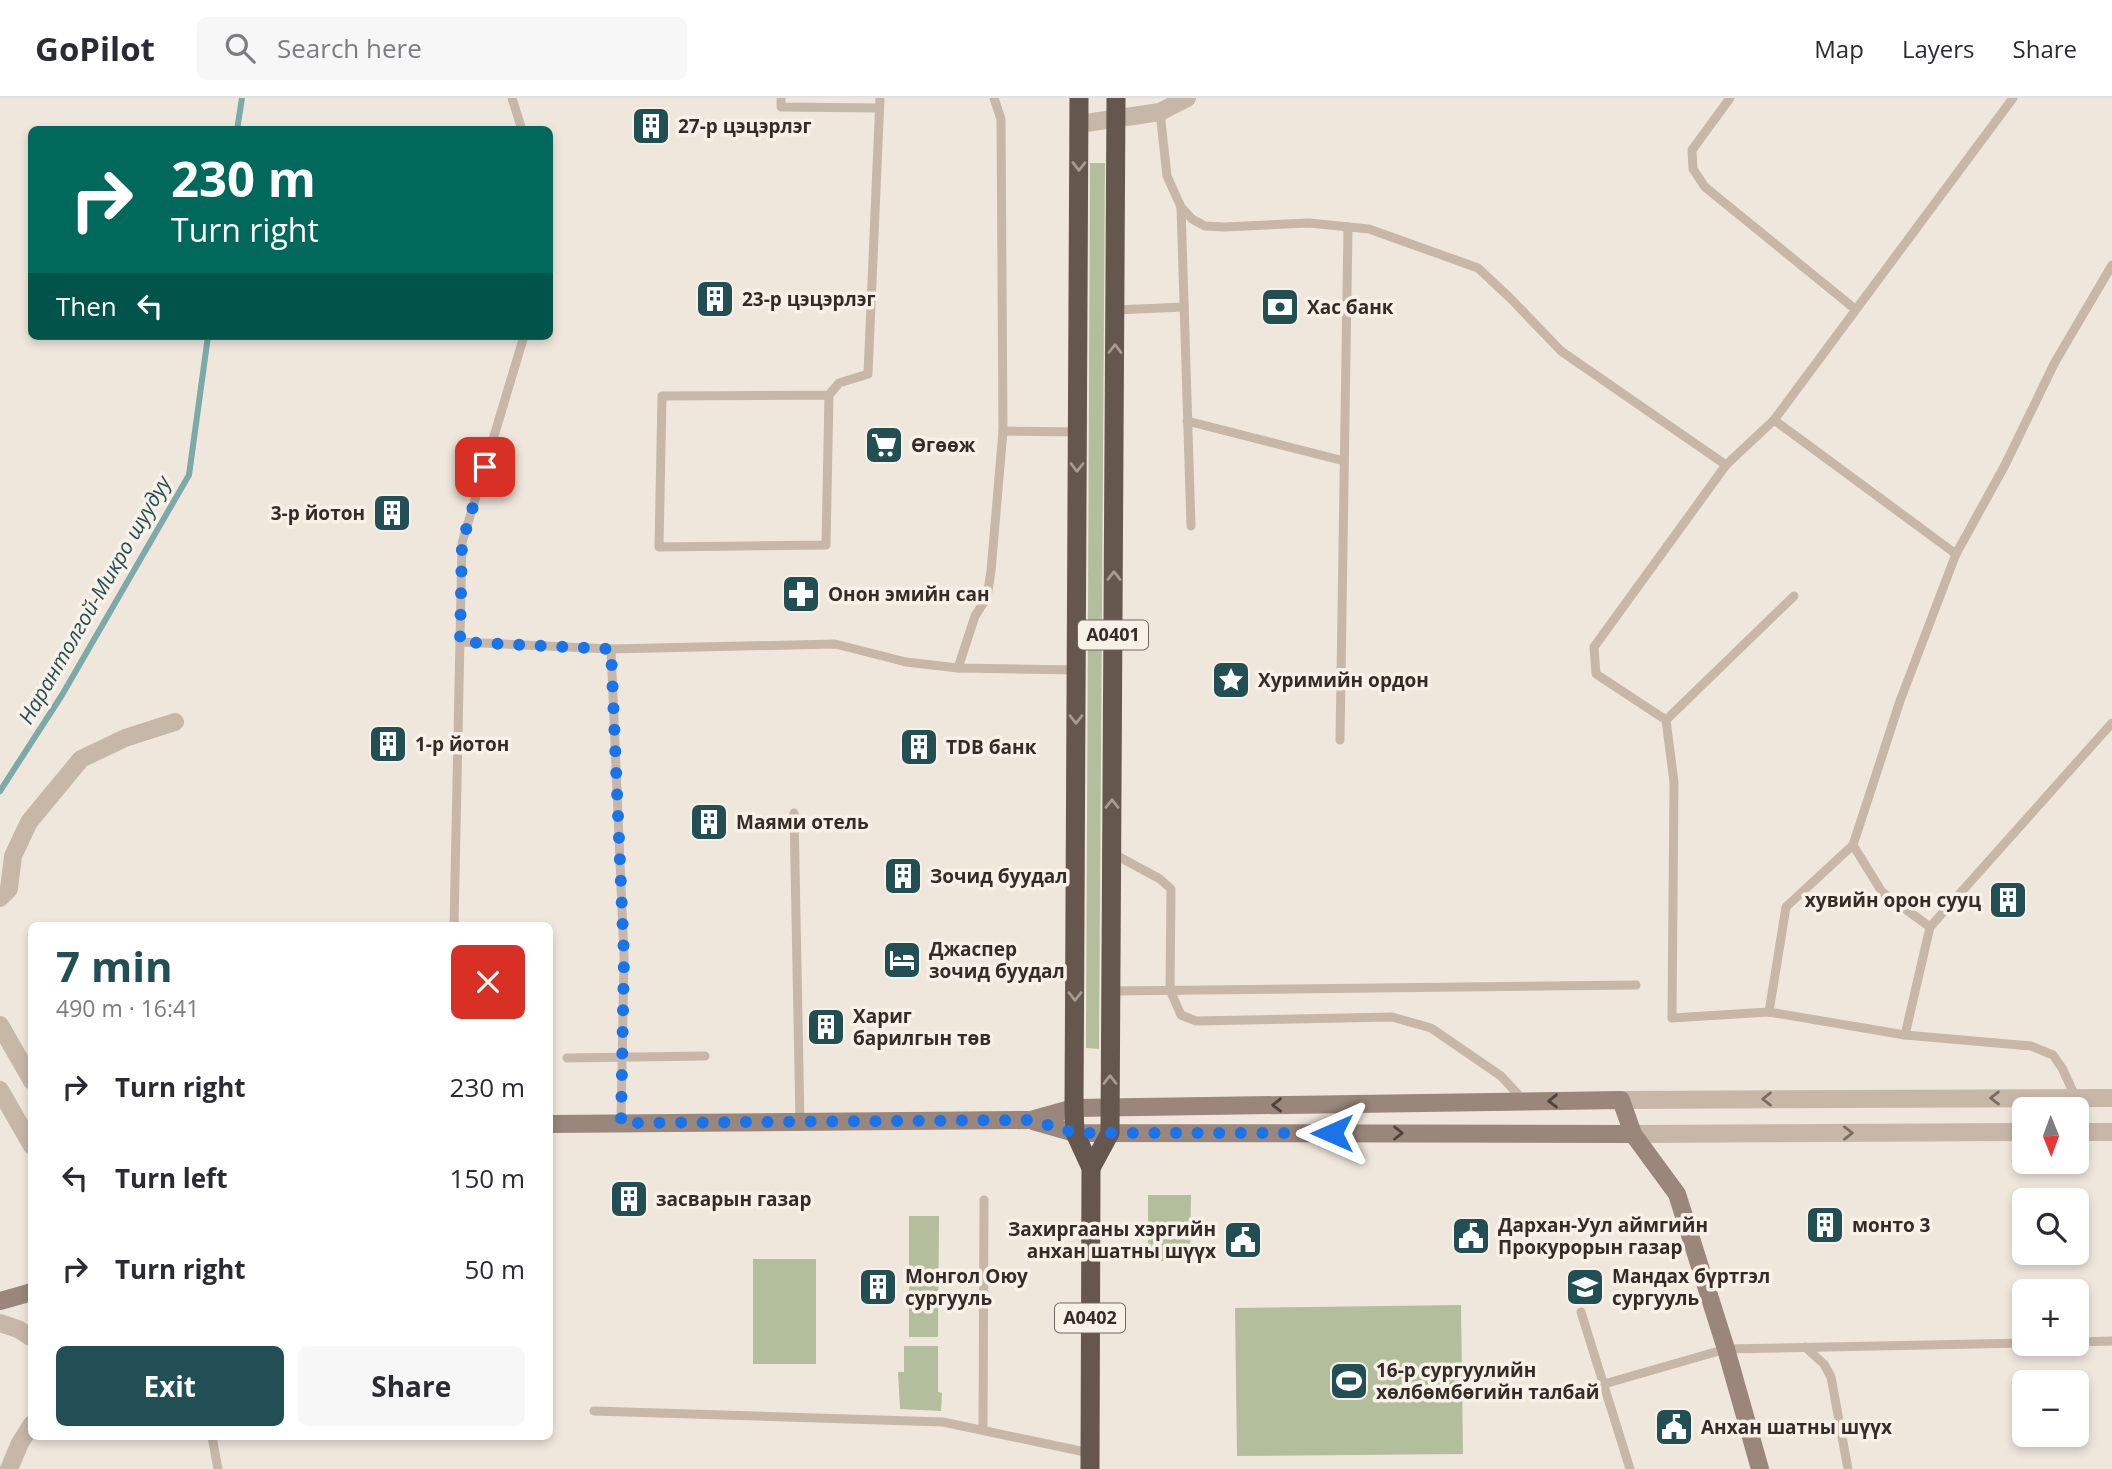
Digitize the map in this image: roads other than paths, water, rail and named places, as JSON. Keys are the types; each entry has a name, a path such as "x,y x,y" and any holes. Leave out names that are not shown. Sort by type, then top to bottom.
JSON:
{"highway":[{"name":"A0401","path":"1079,98 1074,1108 1075,1133 1091,1168"},
{"name":"A0401","path":"1091,1168 1110,1133 1116,98"},
{"name":"A0402","path":"1090,1461 1091,1168"}],"main road":[{"path":"553,1124 1031,1120 1074,1108 1621,1100 1633,1134 1677,1194 1726,1349 1760,1469"},
{"path":"1031,1120 1075,1133 1633,1134"},
{"path":"0,1301 28,1293"}],"street":[{"path":"1079,124 1160,112 1183,99"},
{"path":"0,898 9,889 13,856 29,821 81,759 125,738 174,722"},
{"path":"0,1025 28,1069"},
{"path":"0,1090 28,1139"},
{"path":"1621,1100 2012,1098"},
{"path":"2090,1098 2112,1098"},
{"path":"1633,1134 2012,1132"},
{"path":"2090,1132 2112,1132"},
{"path":"0,1323 28,1335"},
{"path":"9,1469 28,1430"}],"lane":[{"path":"512,98 521,126"},
{"path":"780,98 780,107 878,108"},
{"path":"829,395 662,396 659,547 826,545 829,395 839,383 868,374 880,98"},
{"path":"958,668 975,616 987,597 1003,431 1002,119 994,98"},
{"path":"1730,98 1692,150 1693,169 1705,187 1855,309"},
{"path":"2013,98 1774,420 1726,465 1594,647 1595,674 1666,720 1674,782 1672,1018 1769,1012 1905,1035 2031,1046 2053,1055 2076,1097"},
{"path":"1160,112 1167,176 1181,206 1192,219 1205,226 1309,223 1369,229 1478,268 1560,351 1726,465"},
{"path":"1181,206 1191,526"},
{"path":"1340,740 1348,227"},
{"path":"1769,1012 1786,907 1853,845 1900,701 1956,554 2005,465 2054,362 2112,265"},
{"path":"1115,310 1184,307"},
{"path":"454,922 462,543 523,340"},
{"path":"1774,420 1956,554"},
{"path":"1187,421 1344,461"},
{"path":"1003,431 1077,432"},
{"path":"1666,720 1794,597"},
{"path":"460,642 611,649 835,644 906,662 958,668 1076,670"},
{"path":"611,649 624,957 621,1123"},
{"path":"1905,1035 1930,927 2112,723"},
{"path":"794,813 800,1122"},
{"path":"1853,845 1882,892 1930,927"},
{"path":"1112,853 1160,879 1171,889 1170,990 1181,1015 1196,1021 1391,1017 1431,1028 1501,1076 1524,1101"},
{"path":"1111,990 1636,985"},
{"path":"567,1058 705,1056"},
{"path":"983,1430 984,1200"},
{"path":"1581,1312 1630,1469"},
{"path":"2089,1342 2112,1341"},
{"path":"1604,1384 1726,1349 2012,1343"},
{"path":"1805,1347 1824,1364 1831,1377 1848,1469"},
{"path":"594,1411 943,1422 983,1430 1090,1461"},
{"path":"213,1440 218,1469"}],"waterway":[{"name":"Нарантолгой-Микро шуудуу","path":"238,126 242,98"},
{"name":"Нарантолгой-Микро шуудуу","path":"0,791 62,695 189,475 207,340"}],"place":[{"name":"27-р цэцэрлэг","path":"651,126"},
{"name":"23-р цэцэрлэг","path":"715,299"},
{"name":"Хас банк","path":"1280,307"},
{"name":"Өгөөж","path":"884,445"},
{"name":"3-р йотон","path":"392,513"},
{"name":"Онон эмийн сан","path":"801,594"},
{"name":"Хуримийн ордон","path":"1231,680"},
{"name":"1-р йотон","path":"388,744"},
{"name":"TDB банк","path":"919,747"},
{"name":"Маями отель","path":"709,822"},
{"name":"Зочид буудал","path":"903,876"},
{"name":"хувийн орон сууц","path":"2008,900"},
{"name":"Джаспер зочид буудал","path":"902,960"},
{"name":"Хариг барилгын төв","path":"826,1027"},
{"name":"засварын газар","path":"629,1199"},
{"name":"монто 3","path":"1825,1225"},
{"name":"Дархан-Уул аймгийн Прокурорын газар","path":"1471,1236"},
{"name":"Захиргааны хэргийн анхан шатны шүүх","path":"1243,1240"},
{"name":"Монгол Оюу сургууль","path":"878,1287"},
{"name":"Мандах бүртгэл сургууль","path":"1585,1287"},
{"name":"16-р сургуулийн хөлбөмбөгийн талбай","path":"1349,1381"},
{"name":"Анхан шатны шүүх","path":"1674,1427"}]}
